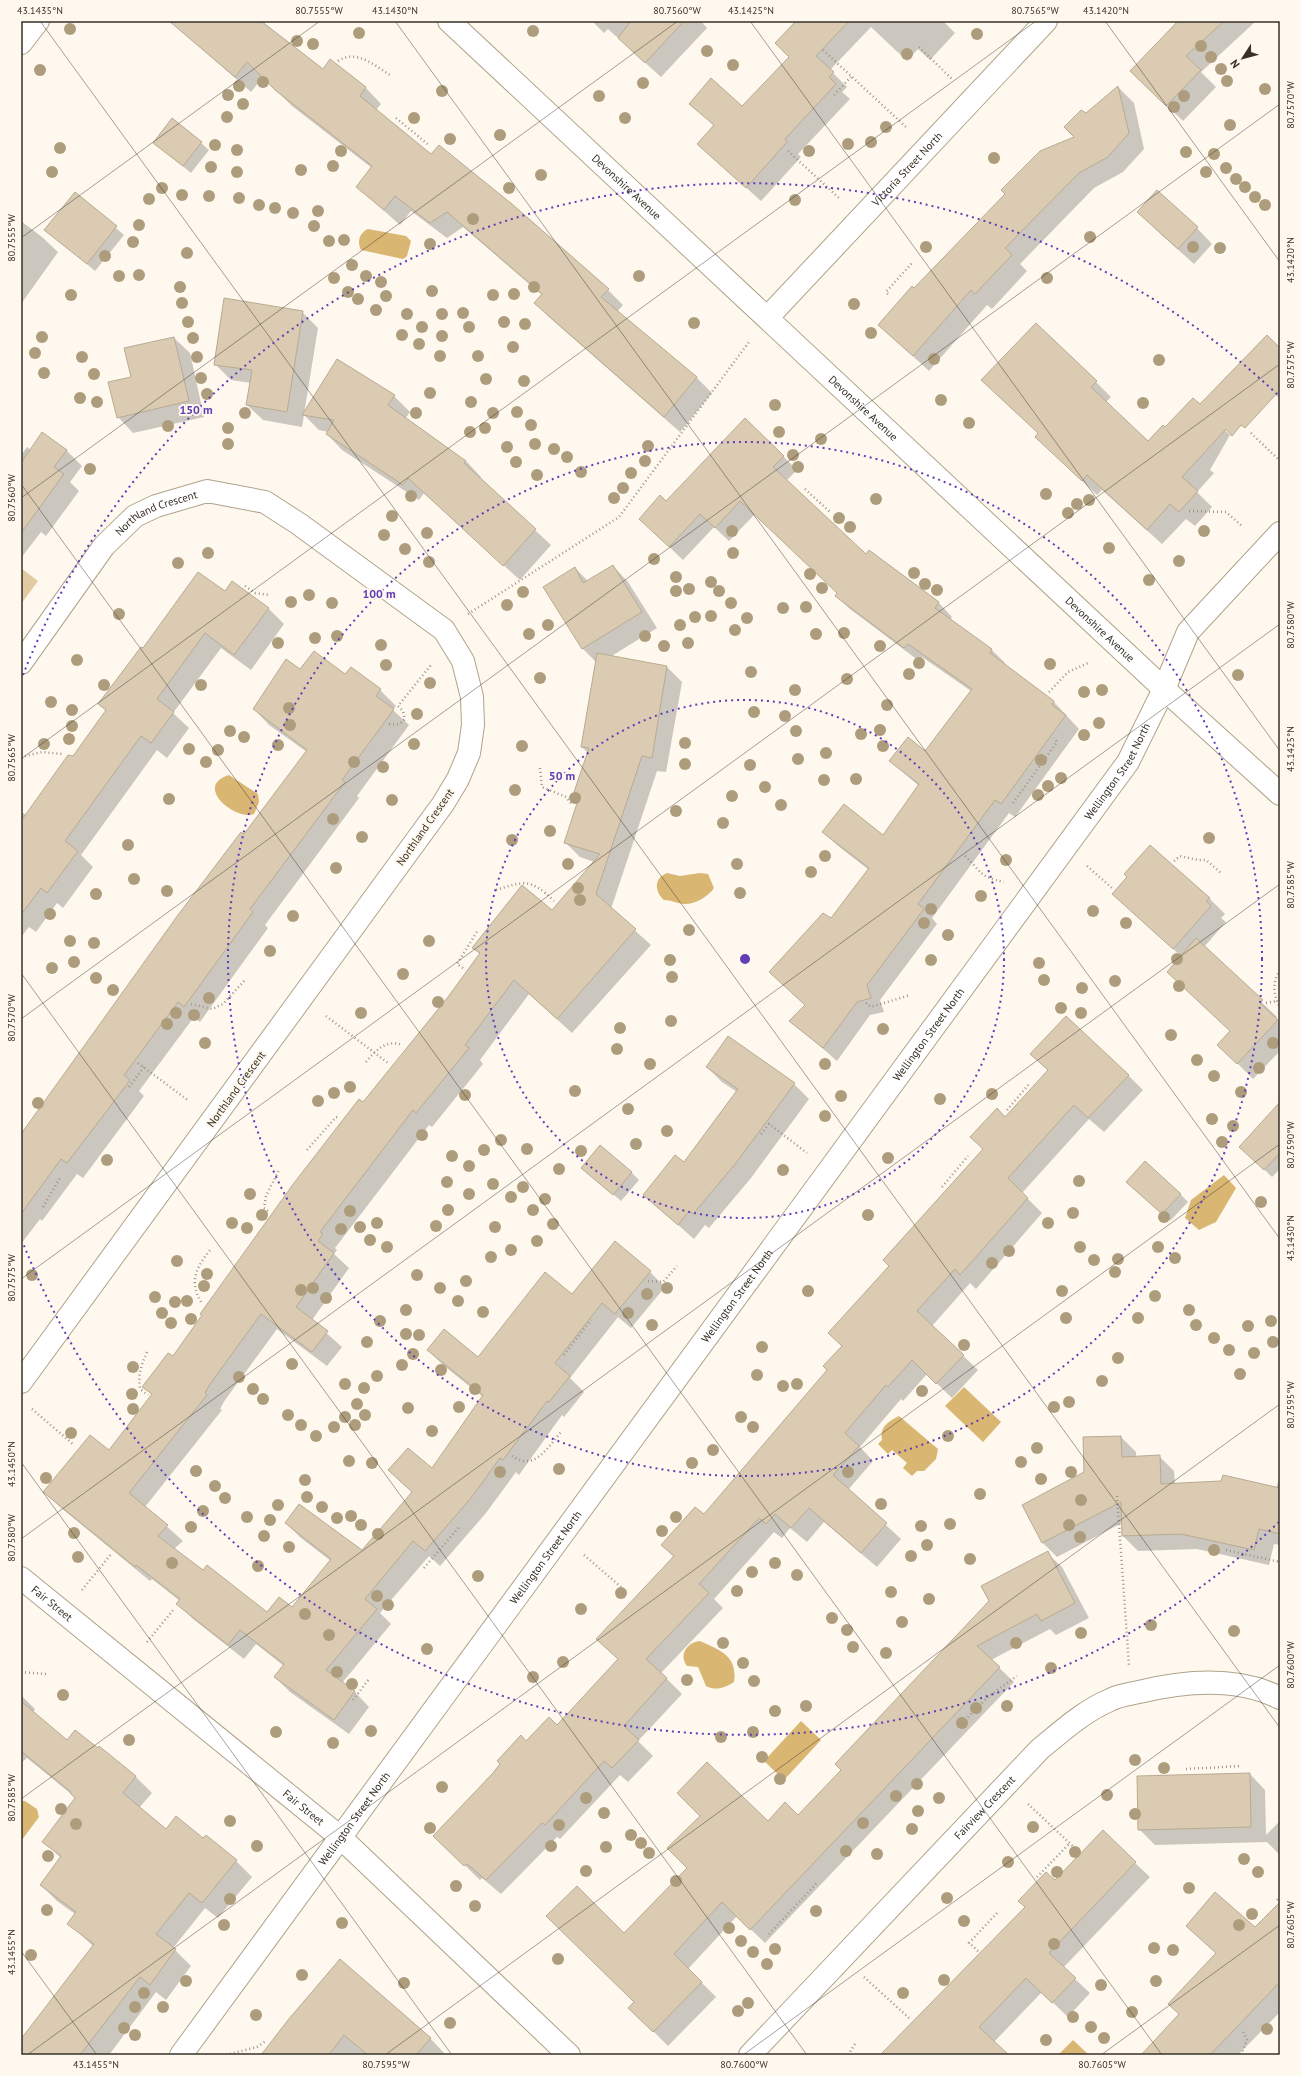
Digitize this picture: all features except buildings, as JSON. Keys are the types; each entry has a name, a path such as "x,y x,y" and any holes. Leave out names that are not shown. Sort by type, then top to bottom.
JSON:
{"street":[{"path":"21,43 38,21"},
{"name":"Devonshire Avenue","path":"449,21 768,317 1164,689 1280,794"},
{"name":"Victoria Street North","path":"768,317 1046,21"},
{"name":"Northland Crescent","path":"21,663 104,546 135,516 156,506 207,490 265,502 299,524 444,630 463,661 472,697 473,725 470,753 458,779 443,804 21,1382"},
{"name":"Wellington Street North","path":"182,2055 340,1837 1128,762 1164,689 1188,632 1280,533"},
{"name":"Fair Street","path":"21,1578 340,1837 569,2055"},
{"name":"Fairview Crescent","path":"750,2055 1040,1749 1087,1712 1110,1699 1172,1684 1209,1683 1250,1687 1266,1691 1280,1698"}],"path":[{"path":"919,47 954,81"},
{"path":"823,50 909,130"},
{"path":"338,61 345,57 355,57 369,61 390,75"},
{"path":"834,95 851,77"},
{"path":"396,118 430,146"},
{"path":"788,151 843,202"},
{"path":"888,294 886,292 912,263"},
{"path":"444,630 619,517 768,317"},
{"path":"1251,433 1280,461"},
{"path":"805,489 830,512"},
{"path":"1189,512 1226,512 1243,527"},
{"path":"245,586 255,592 270,595"},
{"path":"389,724 396,725 402,723 405,719 403,711 398,706 427,667 456,649"},
{"path":"1049,692 1068,672 1088,663"},
{"path":"1013,803 1058,742 1054,738"},
{"path":"21,757 42,752 62,754"},
{"path":"540,768 542,787 566,797 572,805"},
{"path":"965,856 981,875 989,880 1005,883"},
{"path":"1174,861 1180,856 1198,860 1206,860 1221,873"},
{"path":"1085,865 1112,888"},
{"path":"496,890 520,883 532,883 554,901"},
{"path":"463,968 457,964 478,930"},
{"path":"1280,970 1276,976 1274,996 1280,1007"},
{"path":"191,1004 212,1009 223,1004 246,979"},
{"path":"866,1003 871,1007 910,995"},
{"path":"1266,1003 1276,1001"},
{"path":"326,1016 388,1063"},
{"path":"366,1062 384,1045 396,1043 403,1045"},
{"path":"138,1063 214,1119"},
{"path":"129,1088 144,1067"},
{"path":"1007,1110 1030,1083"},
{"path":"307,1150 336,1117 340,1118"},
{"path":"761,1134 769,1124 808,1154"},
{"path":"942,1187 968,1156"},
{"path":"268,1211 264,1208 266,1196 279,1170"},
{"path":"43,1207 60,1178"},
{"path":"201,1302 195,1292 195,1277 199,1265 210,1250"},
{"path":"648,1281 663,1282 677,1266"},
{"path":"564,1355 591,1320"},
{"path":"147,1352 139,1370 138,1378 140,1389 148,1395"},
{"path":"32,1409 74,1445"},
{"path":"512,1456 524,1461 534,1460 547,1449 561,1432"},
{"path":"1117,1496 1129,1669"},
{"path":"424,1568 460,1526"},
{"path":"1226,1550 1280,1562"},
{"path":"80,1592 112,1553"},
{"path":"582,1553 621,1587"},
{"path":"145,1645 174,1608"},
{"path":"21,1672 46,1674"},
{"path":"965,1720 990,1696 1017,1676"},
{"path":"353,1700 369,1678"},
{"path":"1186,1769 1241,1766"},
{"path":"1026,1802 1077,1850"},
{"path":"1037,1877 1069,1844"},
{"path":"770,1934 817,1883"},
{"path":"1277,1900 1280,1897"},
{"path":"978,1951 969,1943 997,1914"},
{"path":"861,1974 909,2018"},
{"path":"1241,2055 1247,2040 1243,2031"},
{"path":"226,2055 257,2047 266,2041"},
{"path":"848,2055 855,2044"}],"shaded area":[{"path":"368,229 406,236 411,241 407,256 403,259 361,250 359,241 361,235"},
{"path":"21,568 38,581 21,604"},
{"path":"229,775 258,794 259,802 254,814 246,815 228,808 216,794 215,787 219,780"},
{"path":"667,873 680,876 700,873 708,874 714,888 704,897 692,903 683,904 664,900 658,893 657,885 660,878"},
{"path":"1224,1175 1236,1188 1216,1222 1199,1230 1185,1218 1191,1200"},
{"path":"964,1387 1001,1422 983,1442 945,1406"},
{"path":"899,1416 938,1449 936,1459 924,1471 917,1471 912,1476 903,1468 907,1463 892,1450 888,1454 878,1444 882,1440 881,1435 883,1428"},
{"path":"700,1641 726,1655 733,1666 735,1673 734,1682 720,1688 710,1688 706,1686 698,1667 687,1666 684,1662 684,1653 686,1649 688,1646"},
{"path":"801,1721 821,1740 784,1780 764,1761"},
{"path":"21,1801 25,1801 37,1809 39,1817 21,1841"},
{"path":"1073,2040 1089,2055 1058,2055"}]}
